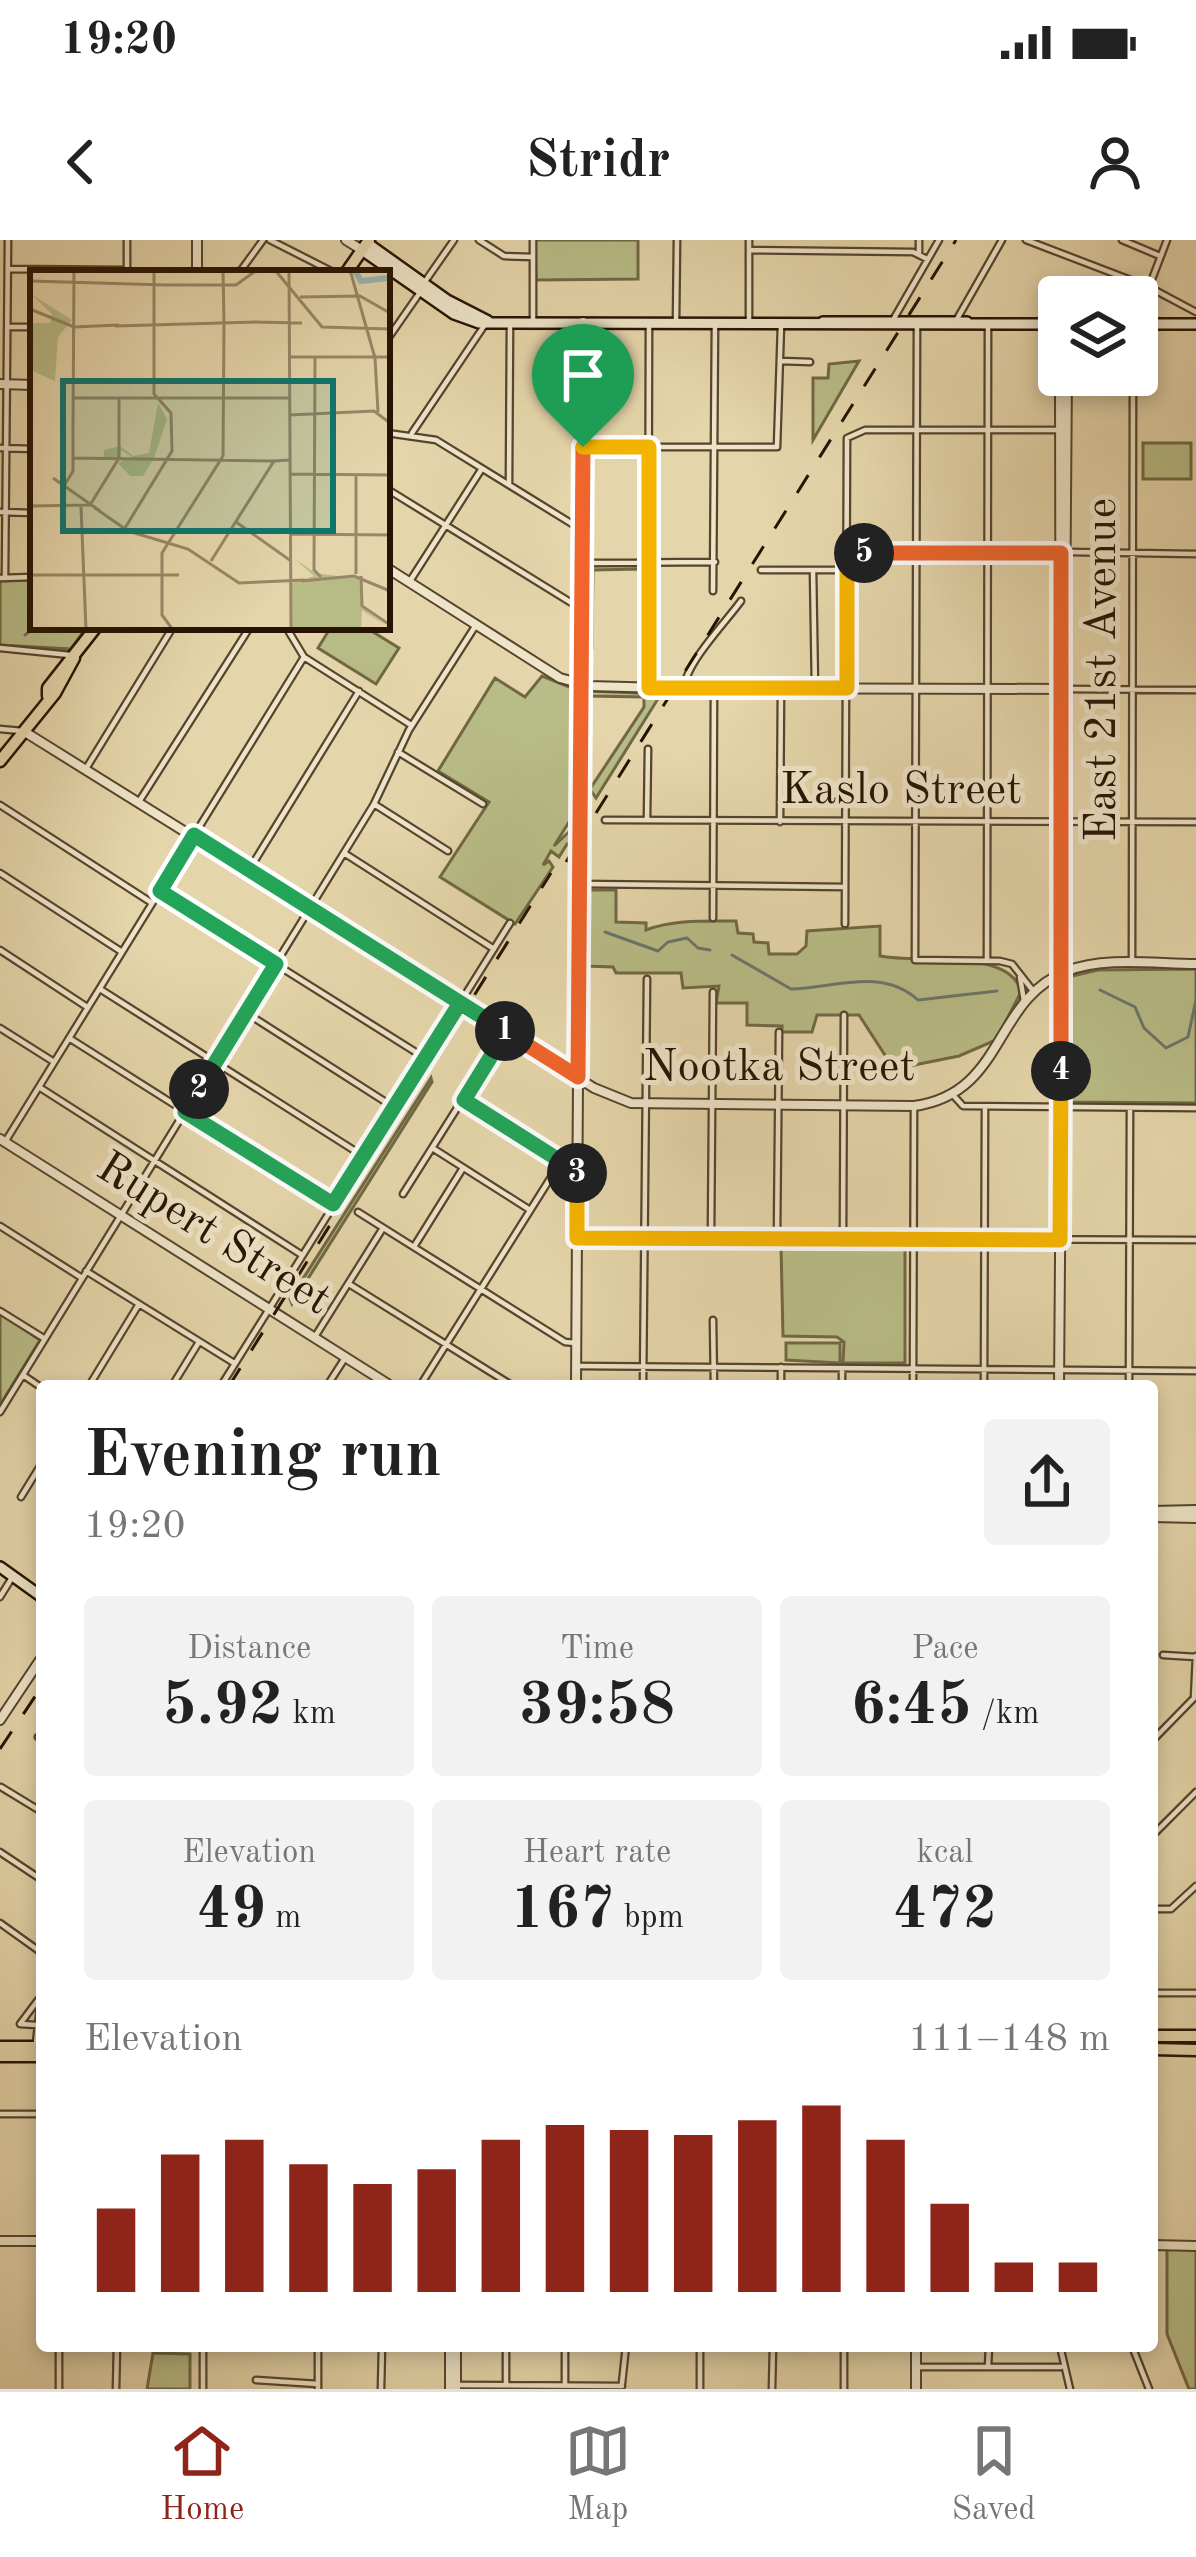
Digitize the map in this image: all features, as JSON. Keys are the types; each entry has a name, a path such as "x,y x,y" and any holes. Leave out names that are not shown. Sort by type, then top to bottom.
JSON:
{"main road":[{"path":"348,270 366,243 423,287 488,321 1038,323"},
{"path":"1158,324 1196,324"},
{"path":"1,764 48,696 48,688 94,630"},
{"path":"0,1567 36,1589"},
{"path":"1158,2036 1196,2036"},
{"path":"0,2047 36,2052"},
{"path":"1158,2050 1196,2050"},
{"path":"0,2056 36,2052"}],"street":[{"path":"2,578 8,240"},
{"path":"196,270 197,240"},
{"path":"242,270 267,240 329,270"},
{"path":"346,240 366,243"},
{"path":"390,336 454,240"},
{"path":"478,240 504,256 533,257"},
{"path":"532,322 533,240"},
{"path":"676,322 677,240"},
{"path":"748,323 749,240"},
{"path":"860,252 861,240"},
{"path":"919,240 919,254"},
{"path":"893,322 939,240"},
{"path":"962,321 1002,240"},
{"path":"1027,240 1122,276"},
{"path":"1122,240 1160,256"},
{"path":"1153,276 1167,240"},
{"path":"749,250 919,254 927,259"},
{"path":"8,268 68,270"},
{"path":"1158,291 1196,312"},
{"path":"412,434 488,321"},
{"path":"508,486 511,322"},
{"path":"575,1380 583,322"},
{"path":"649,322 649,688"},
{"path":"916,322 916,960 1012,964 1034,992"},
{"path":"988,322 988,961"},
{"path":"713,591 715,323"},
{"path":"583,447 777,447 781,323"},
{"path":"8,327 30,327"},
{"path":"781,361 810,362"},
{"path":"1059,1380 1063,396"},
{"name":"East 21st Avenue","path":"1132,964 1133,396"},
{"path":"845,924 851,434 1064,430"},
{"path":"390,433 436,440 583,530"},
{"path":"410,583 482,470"},
{"path":"390,491 583,610"},
{"path":"847,553 1196,554"},
{"path":"583,562 715,562"},
{"path":"390,570 553,674 583,686 1196,690"},
{"path":"761,570 846,570"},
{"path":"813,570 815,688"},
{"path":"674,688 715,642 741,602"},
{"path":"0,1412 374,804 412,726 476,626"},
{"path":"87,766 171,630"},
{"path":"140,800 248,630"},
{"path":"288,630 304,657 412,726"},
{"path":"0,648 63,652 74,658"},
{"path":"2,1140 304,657"},
{"path":"713,918 714,688"},
{"path":"780,822 781,688"},
{"path":"249,870 359,691"},
{"path":"0,729 22,731"},
{"name":"Nootka Street","path":"22,731 87,766 613,1098 646,1105 914,1106 953,1095 963,1106 1196,1108"},
{"path":"647,820 648,749"},
{"path":"398,752 483,803"},
{"path":"374,804 448,851"},
{"path":"0,805 152,903"},
{"name":"Kaslo Street","path":"605,820 1196,822"},
{"path":"344,853 494,949"},
{"path":"0,873 122,952"},
{"path":"582,884 845,887"},
{"path":"160,891 425,1058"},
{"path":"225,1380 425,1058 466,1007 510,923"},
{"path":"0,950 87,1007"},
{"path":"953,1095 986,1066 1024,1003 1062,974 1132,964 1196,964"},
{"path":"1020,977 1024,1003"},
{"path":"643,1380 647,979"},
{"path":"99,988 363,1156"},
{"path":"711,1238 713,992"},
{"path":"245,1013 394,1108"},
{"path":"843,1238 844,1015"},
{"path":"0,1028 54,1063"},
{"path":"403,1194 506,1032"},
{"path":"777,1237 779,1032"},
{"path":"68,1038 333,1204"},
{"path":"39,1087 302,1255"},
{"path":"464,1100 562,1162 577,1160"},
{"path":"913,1380 914,1106"},
{"path":"984,1380 985,1107"},
{"path":"1130,1108 1130,1380"},
{"name":"Rupert Street","path":"2,1140 381,1380"},
{"path":"434,1148 530,1210"},
{"path":"424,1380 562,1162"},
{"path":"414,1247 463,1168"},
{"path":"358,1212 565,1342 576,1343"},
{"path":"0,1226 82,1278"},
{"path":"314,1338 383,1228"},
{"path":"577,1238 1196,1240"},
{"path":"86,1271 235,1364"},
{"path":"349,1284 503,1380"},
{"path":"93,1380 139,1304"},
{"path":"0,1311 45,1339"},
{"path":"712,1320 713,1380"},
{"path":"176,1380 200,1342"},
{"path":"331,1380 345,1358"},
{"path":"576,1366 1196,1371"},
{"path":"781,1367 781,1380"},
{"path":"842,1370 842,1380"},
{"path":"23,1375 36,1384"},
{"path":"21,1497 36,1473"},
{"path":"1158,1514 1196,1514"},
{"path":"0,1597 13,1576"},
{"path":"1158,1736 1194,1698 1196,1656 1163,1655"},
{"path":"1,1716 36,1666"},
{"path":"1,1786 36,1808"},
{"path":"1158,1830 1196,1792"},
{"path":"0,1852 36,1876"},
{"path":"1158,1909 1171,1909 1196,1886"},
{"path":"0,1923 36,1949"},
{"path":"1158,1994 1196,1993"},
{"path":"36,2003 20,2024 36,2025"},
{"path":"0,2114 36,2114"},
{"path":"0,2240 36,2241"},
{"path":"1158,2245 1196,2246"},
{"path":"59,2352 59,2389"},
{"path":"116,2352 116,2389"},
{"path":"203,2352 203,2389"},
{"path":"256,2380 318,2386 318,2352"},
{"path":"382,2352 382,2389"},
{"path":"453,2352 453,2387 622,2387 625,2352"},
{"path":"506,2352 506,2385"},
{"path":"565,2352 565,2385"},
{"path":"700,2352 700,2389"},
{"path":"772,2352 772,2389"},
{"path":"844,2352 844,2389"},
{"path":"916,2352 916,2389"},
{"path":"988,2352 988,2368"},
{"path":"1060,2352 1070,2389"},
{"path":"1134,2352 1149,2389"},
{"path":"916,2367 1061,2367"}],"green space":[{"path":"535,240 638,240 638,279 536,280"},
{"path":"859,361 813,440 813,378 828,378 829,364"},
{"path":"1143,443 1191,443 1191,479 1143,479"},
{"path":"647,564 647,648 640,648 639,569 593,570 592,648 587,647 587,566"},
{"path":"30,580 30,630 85,630 71,649 0,645 0,581"},
{"path":"329,630 370,630 399,648 376,684 318,648"},
{"path":"542,676 577,690 577,809 554,846 574,827 576,816 575,849 567,844 559,857 551,851 543,865 549,861 553,867 515,924 440,877 489,802 438,771 495,678 525,697"},
{"path":"590,691 661,694 596,798 590,789 644,707 644,697 590,696"},
{"path":"589,890 616,890 616,922 646,923 646,930 677,923 736,921 738,933 753,934 754,942 768,943 769,954 797,954 806,946 807,931 880,926 880,956 982,963 1014,978 1021,992 996,1040 959,1056 894,1069 859,1015 817,1015 812,1032 782,1032 782,1026 747,1025 747,1003 716,1003 719,986 683,988 681,973 616,973 613,967 584,966"},
{"path":"1196,969 1196,1103 1067,1102 1068,977 1098,970"},
{"path":"431,1078 432,1082 292,1304 290,1299"},
{"path":"781,1246 905,1248 905,1363 843,1363 844,1342 837,1337 783,1336"},
{"path":"0,1313 40,1340 0,1405"},
{"path":"786,1343 840,1343 840,1363 786,1360"},
{"path":"1167,2249 1196,2249 1196,2389 1189,2389 1167,2334"},
{"path":"153,2353 190,2354 190,2389 147,2389"}],"waterway":[{"path":"25,635 31,630"},
{"path":"605,932 658,951 668,942 687,938 698,948 710,950"},
{"path":"732,955 791,989 873,982 889,984 918,1000 997,991"},
{"path":"1100,990 1135,1007 1144,1028 1166,1048 1188,1037 1196,1000"}],"railway":[{"path":"596,813 956,240"},
{"path":"566,862 574,849"},
{"path":"233,1380 551,873"},
{"path":"0,1749 36,1695"}],"route":[{"path":"583,447 649,447 649,688 847,688 847,553 1061,553 1060,1240 577,1238 577,1160 562,1162 464,1100 506,1032 460,1003 333,1204 185,1112 276,964 160,891 194,835 578,1077 583,447"}]}
